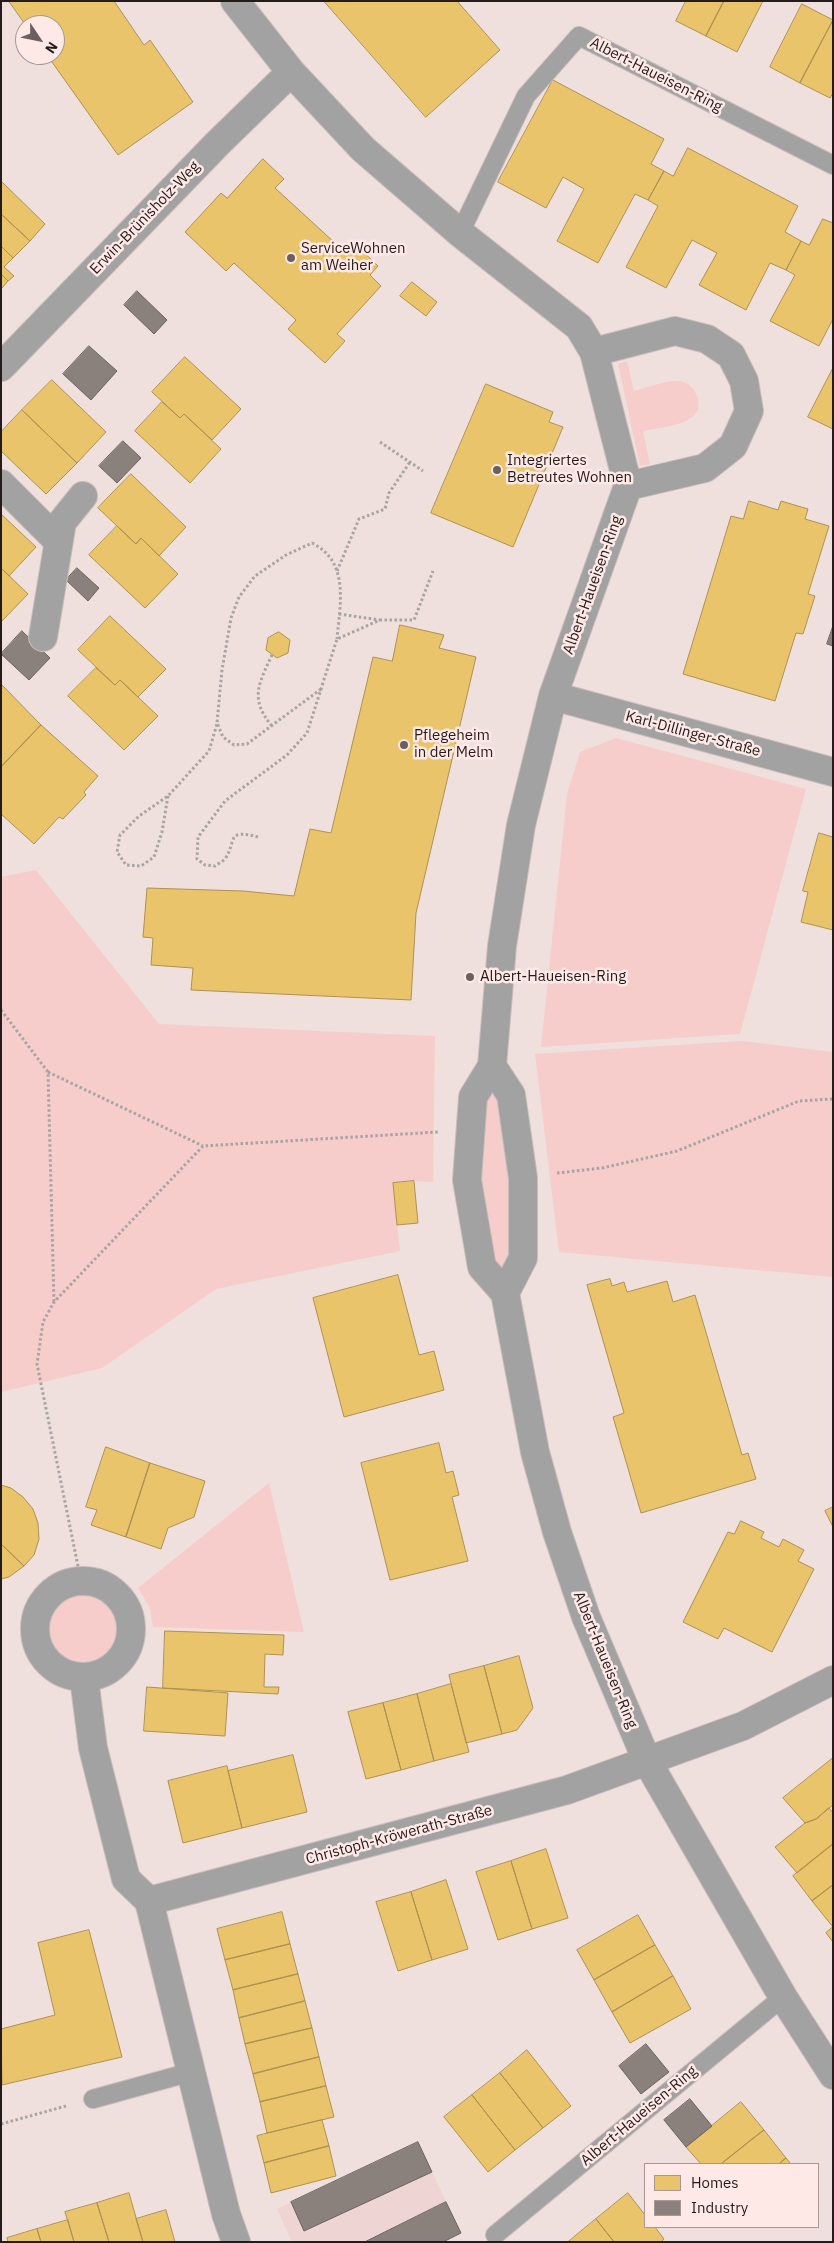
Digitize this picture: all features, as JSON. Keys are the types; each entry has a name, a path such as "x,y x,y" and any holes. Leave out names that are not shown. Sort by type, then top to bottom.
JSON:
{"street":[{"path":"235,1 291,72 363,149 460,233 580,327 594,352 628,486 705,468 733,446 749,411 744,381 731,355 707,339 675,331 594,352"},
{"name":"Erwin-Brünisholz-Weg","path":"1,366 291,72"},
{"path":"1,484 58,541"},
{"name":"Albert-Haueisen-Ring","path":"628,486 553,696 521,825 502,946 492,1066 473,1097 467,1180 482,1267 505,1293 535,1452 557,1532 586,1617 647,1761 783,1997 833,2075"},
{"path":"43,637 62,522 83,496"},
{"name":"Karl-Dillinger-Straße","path":"553,696 833,772"},
{"path":"492,1066 511,1095 523,1178 523,1258 505,1293"},
{"path":"82,1581 95,1582 109,1588 121,1599 128,1612 132,1627 130,1642 124,1656 106,1671 84,1678 68,1675 53,1667 42,1655 36,1640 35,1624 40,1608 50,1595 63,1585 82,1581"},
{"path":"84,1678 92,1748 126,1880 149,1901 226,2214 236,2242"},
{"name":"Christoph-Kröwerath-Straße","path":"149,1901 567,1790 743,1726 833,1680"}],"lane":[{"name":"Albert-Haueisen-Ring","path":"460,233 526,96 579,36 833,166"},
{"name":"Albert-Haueisen-Ring","path":"495,2235 783,1997"},
{"path":"93,2099 191,2072"}],"path":[{"path":"380,442 423,472"},
{"path":"337,571 359,518 385,509 389,493 410,462"},
{"path":"168,796 162,832 154,857 141,866 126,865 117,852 120,836 139,816 168,796 209,751 217,723 222,670 231,618 239,597 255,576 286,555 312,543 325,550 337,571 342,595 337,639 307,733 287,755 225,801 198,837 197,859 205,865 215,866 225,859 231,842 236,836 246,833 258,837"},
{"path":"339,614 380,620 414,620 433,571"},
{"path":"337,639 380,620"},
{"path":"272,655 259,682 257,700 262,714 272,726"},
{"path":"217,723 223,738 234,745 247,744 322,688"},
{"path":"1,1010 48,1072 203,1146 441,1132"},
{"path":"48,1072 54,1302"},
{"path":"551,1174 602,1168 676,1150 800,1101 833,1099"},
{"path":"82,1581 37,1364 43,1322 54,1302 203,1146"},
{"path":"1,2124 93,2099"}],"shaded area":[{"path":"627,361 634,391 664,382 680,381 693,388 699,406 696,413 681,423 643,431 650,464 640,466 618,364"},
{"path":"616,738 806,789 740,1034 541,1047 567,794 580,752"},
{"path":"36,870 159,1024 435,1036 433,1182 393,1183 400,1251 216,1289 102,1368 1,1392 1,877"},
{"path":"742,1041 833,1052 833,1277 559,1252 535,1054"},
{"path":"492,1066 523,1178 505,1293 467,1180"},
{"path":"269,1483 304,1632 153,1627 150,1608 138,1588"},
{"path":"83,1581 101,1585 117,1595 127,1611 131,1629 127,1647 117,1663 101,1673 83,1677 65,1673 49,1663 39,1647 35,1629 39,1611 49,1595 65,1585"},
{"path":"418,2142 461,2233 443,2242 292,2242 277,2209"}],"building: Homes":[{"path":"9,1 114,1 144,45 150,40 193,102 118,155 54,65 65,65 65,15 19,15"},
{"path":"324,1 457,1 500,50 426,117"},
{"path":"686,1 724,1 706,36 676,21"},
{"path":"724,1 763,1 737,52 706,36"},
{"path":"802,4 833,20 800,83 770,67"},
{"path":"833,20 833,93 830,98 800,83"},
{"path":"553,80 664,139 651,164 664,171 648,200 635,194 598,263 557,241 584,189 563,177 546,208 498,182"},
{"path":"688,148 798,206 785,232 801,241 786,270 770,263 746,310 699,285 717,253 692,240 666,288 626,267 658,206 648,200 664,171 673,176"},
{"name":"ServiceWohnen am Weiher","path":"263,159 284,179 275,188 347,254 355,244 378,266 370,275 381,286 337,334 345,341 325,363 288,329 296,320 234,263 226,271 185,232 221,193 227,198"},
{"path":"1,181 45,224 30,241 1,214"},
{"path":"1,214 30,241 13,258 1,246"},
{"path":"823,219 833,223 833,319 819,346 770,321 795,275 786,270 801,241 809,245"},
{"path":"1,246 13,258 4,267 14,276 8,281 1,274"},
{"path":"1,274 8,281 2,288 1,288"},
{"path":"412,282 437,302 426,316 400,296"},
{"path":"185,357 241,409 212,440 184,414 180,418 152,392"},
{"path":"833,368 833,429 808,417"},
{"path":"52,380 106,432 77,463 22,410"},
{"name":"Integriertes Betreutes Wohnen","path":"486,384 553,412 549,422 563,427 513,547 431,513"},
{"path":"162,402 180,418 184,414 221,449 190,483 135,431"},
{"path":"22,410 77,463 46,494 1,451 1,432"},
{"path":"131,474 186,527 159,556 141,538 136,544 98,508"},
{"path":"749,501 778,510 781,501 808,509 805,519 829,526 808,594 815,596 803,634 796,633 775,701 683,674 731,516 743,519"},
{"path":"1,514 36,547 9,576 1,568"},
{"path":"117,526 136,544 141,538 178,574 145,608 89,555"},
{"path":"1,568 28,594 1,622"},
{"path":"110,616 166,669 138,697 120,680 115,685 78,650"},
{"name":"Pflegeheim in der Melm","path":"400,625 444,635 439,648 476,657 416,913 411,1000 191,990 193,968 151,965 153,938 143,937 147,888 243,891 294,896 310,829 331,833 373,657 392,661"},
{"path":"279,632 290,640 288,653 277,658 266,650 268,638"},
{"path":"96,668 115,685 120,680 158,716 124,750 68,696"},
{"path":"1,684 41,725 1,767"},
{"path":"41,725 98,776 84,792 86,795 63,819 59,817 34,844 1,814 1,767"},
{"path":"819,833 833,837 833,930 801,922 808,892 803,891"},
{"path":"414,1181 418,1223 397,1225 393,1183"},
{"path":"398,1275 419,1355 434,1351 444,1390 344,1417 313,1298"},
{"path":"610,1279 612,1286 624,1282 627,1292 667,1281 673,1302 695,1295 742,1455 748,1453 756,1479 641,1513 613,1417 624,1413 587,1285"},
{"path":"439,1443 446,1473 453,1471 459,1495 452,1497 468,1561 390,1580 361,1463"},
{"path":"106,1447 150,1463 126,1537 91,1525 97,1510 86,1507"},
{"path":"150,1463 205,1481 194,1517 168,1528 161,1549 126,1537"},
{"path":"1,1485 11,1488 23,1497 33,1509 38,1523 39,1539 34,1555 24,1566 1,1544"},
{"path":"833,1507 833,1527 825,1511"},
{"path":"741,1521 764,1532 761,1538 779,1547 783,1539 804,1550 798,1561 814,1569 772,1652 724,1628 718,1639 683,1622 728,1532 734,1534"},
{"path":"1,1544 24,1566 9,1577 1,1579"},
{"path":"165,1631 284,1635 283,1655 265,1654 264,1687 279,1687 278,1694 163,1688"},
{"path":"519,1656 533,1708 517,1730 502,1734 484,1666"},
{"path":"484,1666 502,1734 466,1743 449,1675"},
{"path":"451,1684 469,1752 434,1761 417,1694"},
{"path":"147,1687 228,1693 225,1736 144,1731"},
{"path":"417,1694 434,1761 401,1770 383,1703"},
{"path":"383,1703 401,1770 366,1779 348,1712"},
{"path":"293,1755 307,1812 242,1828 228,1771"},
{"path":"833,1758 833,1805 816,1819 805,1823 783,1798"},
{"path":"227,1766 242,1828 183,1843 168,1781"},
{"path":"829,1808 833,1813 833,1844 797,1873 775,1847 805,1823 816,1819"},
{"path":"833,1844 833,1885 812,1901 793,1876"},
{"path":"546,1849 568,1918 532,1929 511,1861"},
{"path":"511,1861 532,1929 498,1940 476,1872"},
{"path":"446,1880 468,1949 432,1960 411,1892"},
{"path":"833,1885 833,1927 812,1901"},
{"path":"411,1892 432,1960 398,1971 376,1902"},
{"path":"282,1912 290,1944 225,1960 217,1929"},
{"path":"638,1915 655,1945 594,1980 577,1950"},
{"path":"833,1927 833,1942 826,1933"},
{"path":"89,1930 122,2057 2,2085 1,2029 55,2015 38,1943"},
{"path":"290,1944 298,1974 233,1990 225,1960"},
{"path":"655,1945 673,1976 612,2012 594,1980"},
{"path":"298,1974 305,2001 239,2018 233,1990"},
{"path":"673,1976 691,2009 630,2043 612,2012"},
{"path":"305,2001 312,2028 245,2044 239,2018"},
{"path":"312,2028 319,2057 253,2074 245,2044"},
{"path":"527,2050 571,2106 543,2128 500,2073"},
{"path":"319,2057 326,2086 260,2102 253,2074"},
{"path":"500,2073 543,2128 515,2150 472,2095"},
{"path":"326,2086 334,2117 267,2133 260,2102"},
{"path":"472,2095 515,2150 488,2172 444,2117"},
{"path":"741,2102 764,2130 722,2163 700,2163 686,2147"},
{"path":"322,2120 329,2146 264,2163 257,2136"},
{"path":"764,2130 786,2158 780,2163 722,2163"},
{"path":"329,2146 336,2176 271,2193 264,2163"},
{"path":"786,2158 790,2163 780,2163"},
{"path":"129,2193 143,2242 109,2242 97,2203"},
{"path":"628,2193 644,2214 644,2228 656,2228 664,2239 661,2242 614,2242 596,2219"},
{"path":"97,2203 109,2242 74,2242 65,2212"},
{"path":"166,2210 175,2242 143,2242 136,2219"},
{"path":"596,2219 614,2242 568,2242"},
{"path":"68,2220 74,2242 41,2242 37,2229"},
{"path":"37,2229 41,2242 8,2242 7,2238"}],"building: Industry":[{"path":"137,291 167,320 154,334 124,305"},
{"path":"89,346 117,371 91,400 63,374"},
{"path":"123,441 141,458 117,483 99,466"},
{"path":"77,568 99,588 88,601 66,580"},
{"path":"833,626 833,646 827,644"},
{"path":"22,631 50,658 29,680 1,654"},
{"path":"646,2044 669,2072 641,2094 619,2066"},
{"path":"690,2099 712,2126 686,2147 664,2120"},
{"path":"418,2142 432,2172 304,2231 291,2202"},
{"path":"446,2202 461,2233 443,2242 365,2242"}],"place":[{"name":"ServiceWohnen am Weiher","path":"291,258"},
{"name":"Integriertes Betreutes Wohnen","path":"497,470"},
{"name":"Pflegeheim in der Melm","path":"404,745"},
{"name":"Albert-Haueisen-Ring","path":"470,977"}]}
